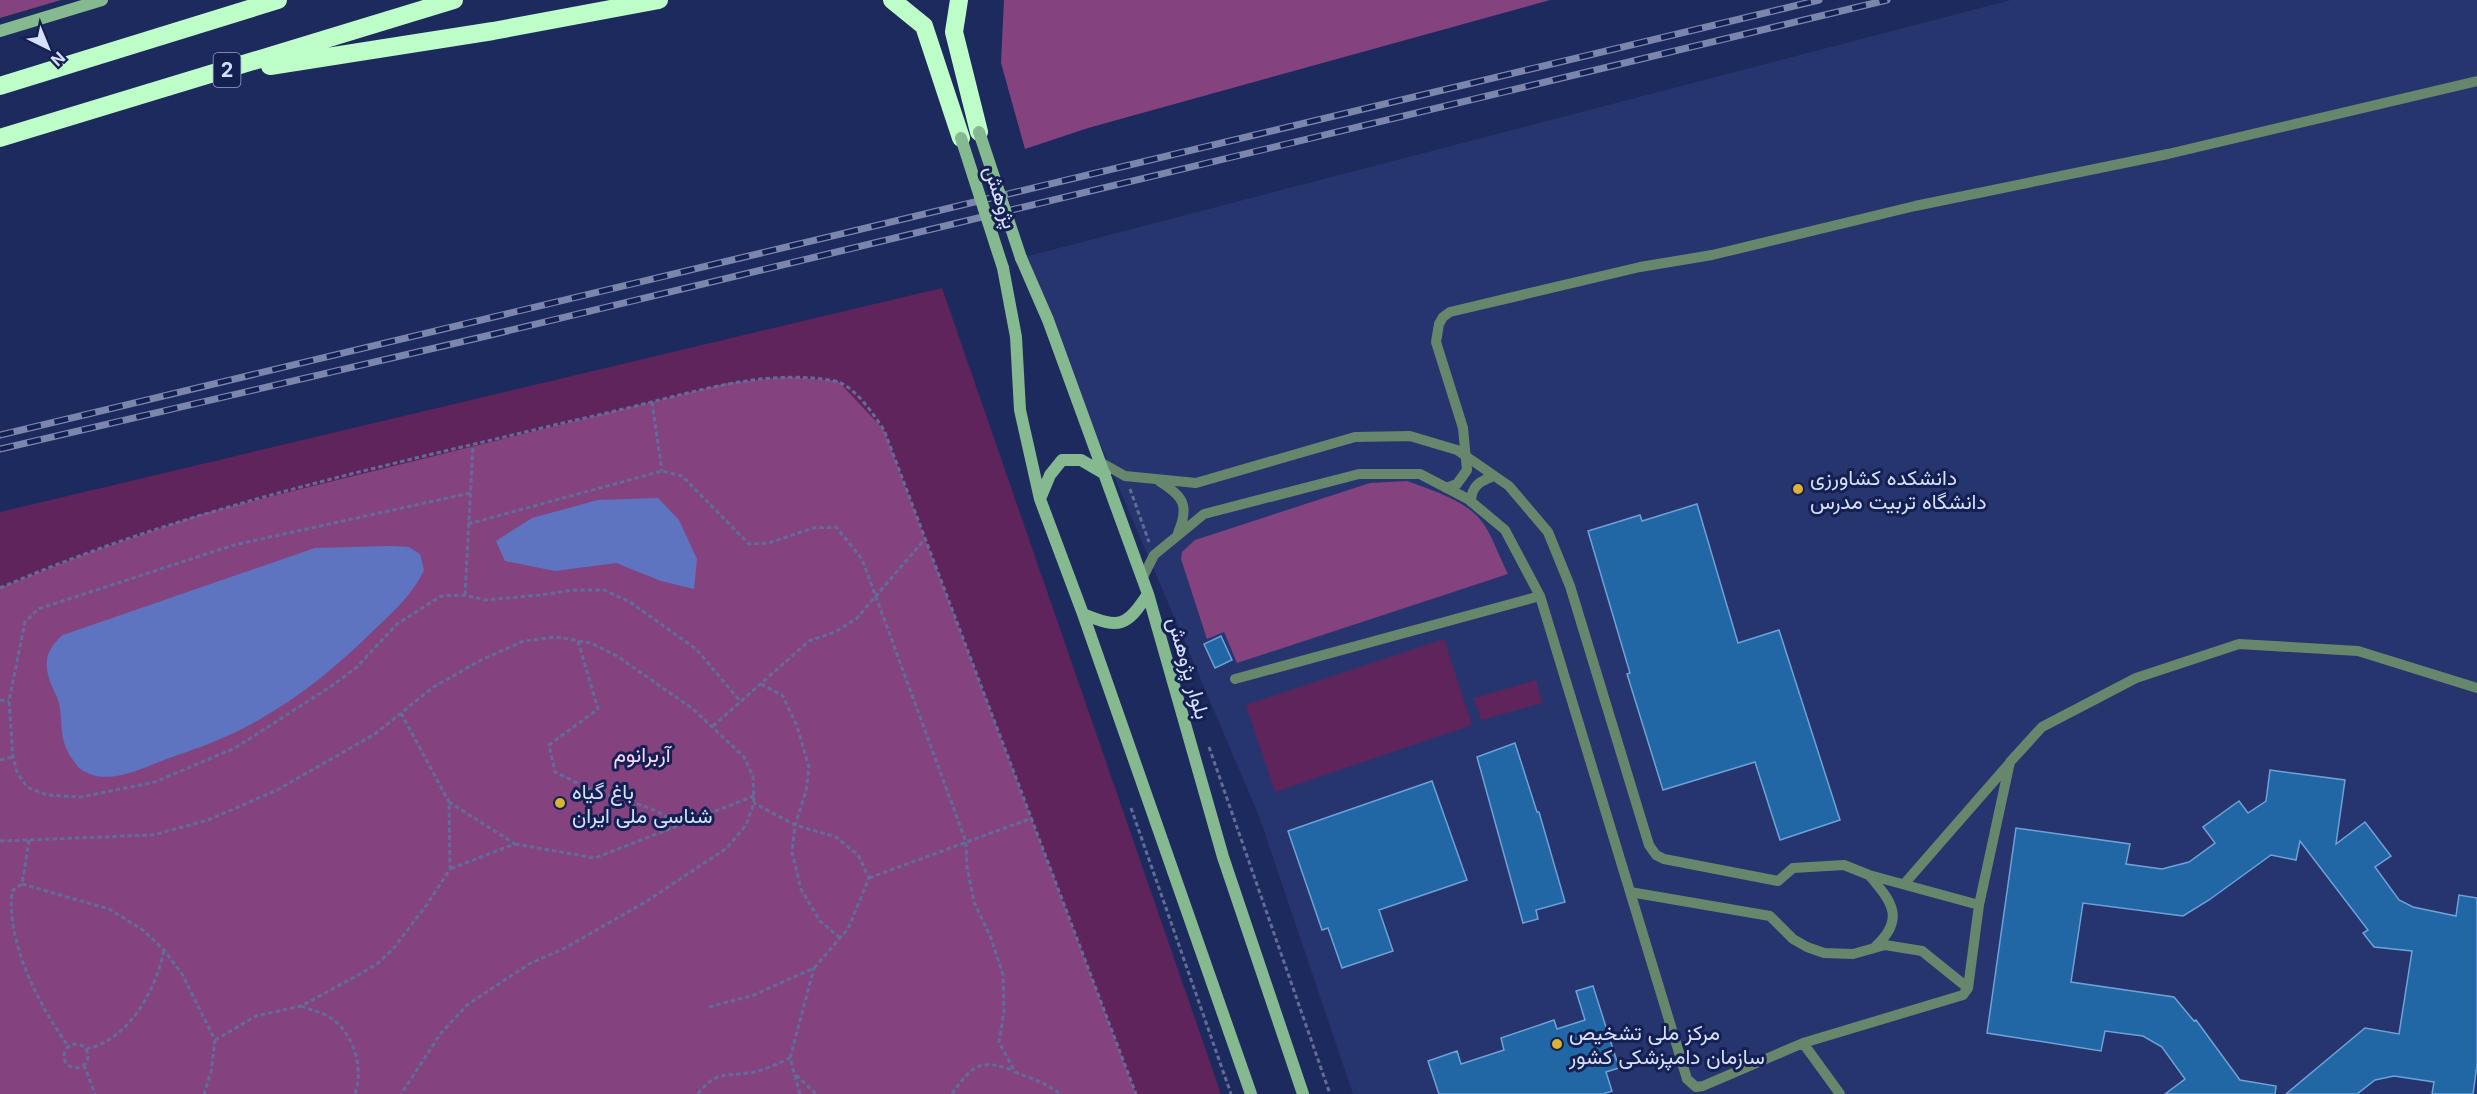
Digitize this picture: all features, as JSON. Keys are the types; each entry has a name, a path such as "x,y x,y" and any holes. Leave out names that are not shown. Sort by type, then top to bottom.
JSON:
{"highway":[{"path":"0,86 278,0"},
{"name":"2","path":"0,138 454,0"},
{"path":"206,76 493,31 659,0"},
{"path":"892,0 924,27 961,138"},
{"path":"959,0 954,32 979,132"}],"street":[{"path":"0,31 102,0"},
{"name":"پژوهش","path":"979,132 1021,258"},
{"name":"پژوهش","path":"961,138 1003,268 1016,336 1020,410 1040,499"},
{"name":"بلوار پژوهش","path":"1021,258 1048,320 1148,594 1223,857 1303,1094"},
{"path":"1105,474 1082,460 1062,460 1050,475 1040,499 1251,1094"},
{"path":"1083,615 1107,624 1122,622 1134,615 1148,594"}],"lane":[{"path":"1446,488 1457,484 1467,470 1463,428 1436,342 1436,331 1439,324 1443,316 1450,312 1640,267 1712,255 1915,206 2168,154 2477,81"},
{"path":"1100,462 1125,476 1196,483 1355,437 1410,436 1457,450 1509,486 1548,531 1570,586 1649,845 1656,855 1664,859 1778,881 1793,868 1844,865 1869,875 1979,905"},
{"path":"1142,579 1154,555 1204,514 1359,474 1420,474 1471,502 1505,530 1540,596 1687,1079 1696,1087 1803,1043 1963,995 1968,988 1979,905 2010,762"},
{"path":"1471,502 1471,492 1479,483 1494,476"},
{"path":"1157,480 1178,494 1185,507 1184,520 1177,536"},
{"path":"1235,679 1540,596"},
{"path":"1905,884 2042,727 2126,683 2239,644 2358,651 2477,688"},
{"path":"1869,875 1887,897 1893,913 1890,933 1876,946"},
{"path":"1630,892 1770,916 1793,939 1807,947 1824,952 1853,954 1885,945 1922,951 1968,988"},
{"path":"1803,1043 1840,1094"}],"path":[{"path":"0,588 87,553 205,513 472,445 728,383 788,377 838,381 866,404 884,429 1136,1094"},
{"path":"652,402 662,471"},
{"path":"465,595 472,445"},
{"path":"468,524 662,471 682,476 749,544 769,543 813,528 836,527 862,559 966,842 967,867 974,902 991,938 1003,975 1004,1011 999,1042 1015,1072"},
{"path":"1125,476 1154,555"},
{"path":"470,493 234,545 38,609 25,622 9,701 13,757 18,772 27,787 47,795 81,797 155,782 235,748 330,687 357,667 397,624 441,596 465,595 485,600 574,590 604,590 630,602 696,650 741,702"},
{"path":"713,726 809,641 835,632 856,619 925,538"},
{"path":"0,841 153,836 208,820 277,790 375,734 432,688 481,660 524,641 556,637 591,643 617,656 693,708 744,757 753,776 754,796 754,803 746,825 727,848 638,906 565,948 529,964 467,1005 441,1034 401,1094"},
{"path":"578,641 598,710 549,745 555,772 603,795 633,801 669,818 677,826"},
{"path":"761,684 782,696 797,726 809,766 806,791 795,825 792,852 801,889 820,921 840,938"},
{"path":"0,700 9,701"},
{"path":"401,713 449,802 450,869"},
{"path":"1206,739 1330,1094"},
{"path":"0,760 13,757"},
{"path":"449,802 515,844 595,858 754,796"},
{"path":"754,803 795,825 836,837 858,855 869,878"},
{"path":"1131,808 1231,1094"},
{"path":"709,1007 754,995 814,968 848,929 869,878 1032,818"},
{"path":"29,840 22,884 12,891 10,905 23,960 34,992 52,1025 69,1047"},
{"path":"216,1040 256,1016 301,1006 377,964 410,928 450,869 515,844"},
{"path":"22,884 109,909 143,930 164,950 182,974 216,1040 211,1072 204,1094"},
{"path":"86,1049 106,1042 122,1030 153,986 164,950"},
{"path":"800,1094 790,1058 814,968"},
{"path":"301,1006 331,1017 347,1033 358,1063 358,1087 355,1094"},
{"path":"80,1044 86,1049 88,1057 84,1064 74,1067 68,1063 65,1053 69,1047 80,1044"},
{"path":"698,1094 706,1082 724,1074 750,1073 790,1058"},
{"path":"84,1064 95,1094"},
{"path":"952,1094 969,1070 984,1065 1000,1066 1043,1083 1061,1094"},
{"path":"794,1073 816,1094"}],"shaded area":[{"name":"دانشکده کشاورزی دانشگاه تربیت مدرس","path":"2011,0 2477,0 2477,1094 1353,1094 1259,816 1021,258"},
{"path":"658,498 679,520 697,559 694,589 661,581 616,563 555,571 505,561 496,541 532,518 598,500"},
{"path":"409,547 420,554 424,570 414,587 396,609 348,655 289,701 223,738 123,775 101,777 91,775 77,766 64,742 59,703 47,670 51,649 63,635 315,548"}],"green space":[{"path":"0,0 61,0 0,18"},
{"path":"1004,0 1550,0 1088,128 1025,149 1001,63"},
{"name":"آربرانوم","path":"942,288 1221,1094 0,1094 0,512"},
{"name":"آربرانوم","path":"788,377 838,381 884,430 1136,1094 0,1094 0,588 88,553 205,513 728,383"},
{"path":"1407,481 1461,503 1478,517 1485,526 1508,574 1237,663 1224,632 1207,639 1181,559 1182,552 1195,540 1370,483"},
{"path":"1444,639 1472,725 1275,792 1246,705"},
{"path":"1536,680 1542,703 1481,720 1474,698"}],"building":[{"path":"1697,504 1738,643 1779,630 1840,820 1780,840 1755,762 1663,790 1627,674 1630,673 1588,531 1640,515 1642,521"},
{"path":"1221,636 1232,660 1215,668 1204,644"},
{"path":"1515,743 1537,812 1539,812 1565,902 1536,910 1538,919 1523,923 1477,757"},
{"path":"2270,770 2345,780 2336,844 2365,822 2391,856 2375,867 2399,900 2413,907 2456,916 2459,895 2477,898 2477,1065 2473,1094 2432,1094 2434,1082 2394,1076 2375,1080 2357,1094 2286,1094 2365,1028 2399,1034 2412,951 2374,947 2363,933 2368,930 2300,841 2296,860 2271,855 2183,916 2083,903 2071,982 2174,997 2194,1021 2196,1020 2240,1080 2276,1086 2275,1094 2165,1094 2185,1079 2162,1047 2143,1036 2105,1031 2101,1051 1987,1033 2016,828 2130,844 2126,864 2162,869 2189,862 2215,843 2203,827 2239,801 2248,813 2266,801"},
{"path":"1432,781 1467,880 1379,910 1393,951 1342,968 1328,928 1322,930 1288,831"},
{"name":"مرکز ملی تشخیص سازمان دامپزشکی کشور","path":"1593,986 1619,1068 1606,1072 1612,1091 1603,1094 1439,1094 1428,1061 1457,1051 1461,1064 1504,1050 1501,1038 1554,1020 1557,1029 1585,1020 1576,991"}],"railway":[{"path":"0,435 1819,0"},
{"path":"0,449 482,337 1887,0"}],"place":[{"name":"دانشکده کشاورزی دانشگاه تربیت مدرس","path":"1798,489"},
{"name":"باغ گیاه‌ شناسی ملی ایران","path":"560,803"},
{"name":"مرکز ملی تشخیص سازمان دامپزشکی کشور","path":"1557,1044"}]}
